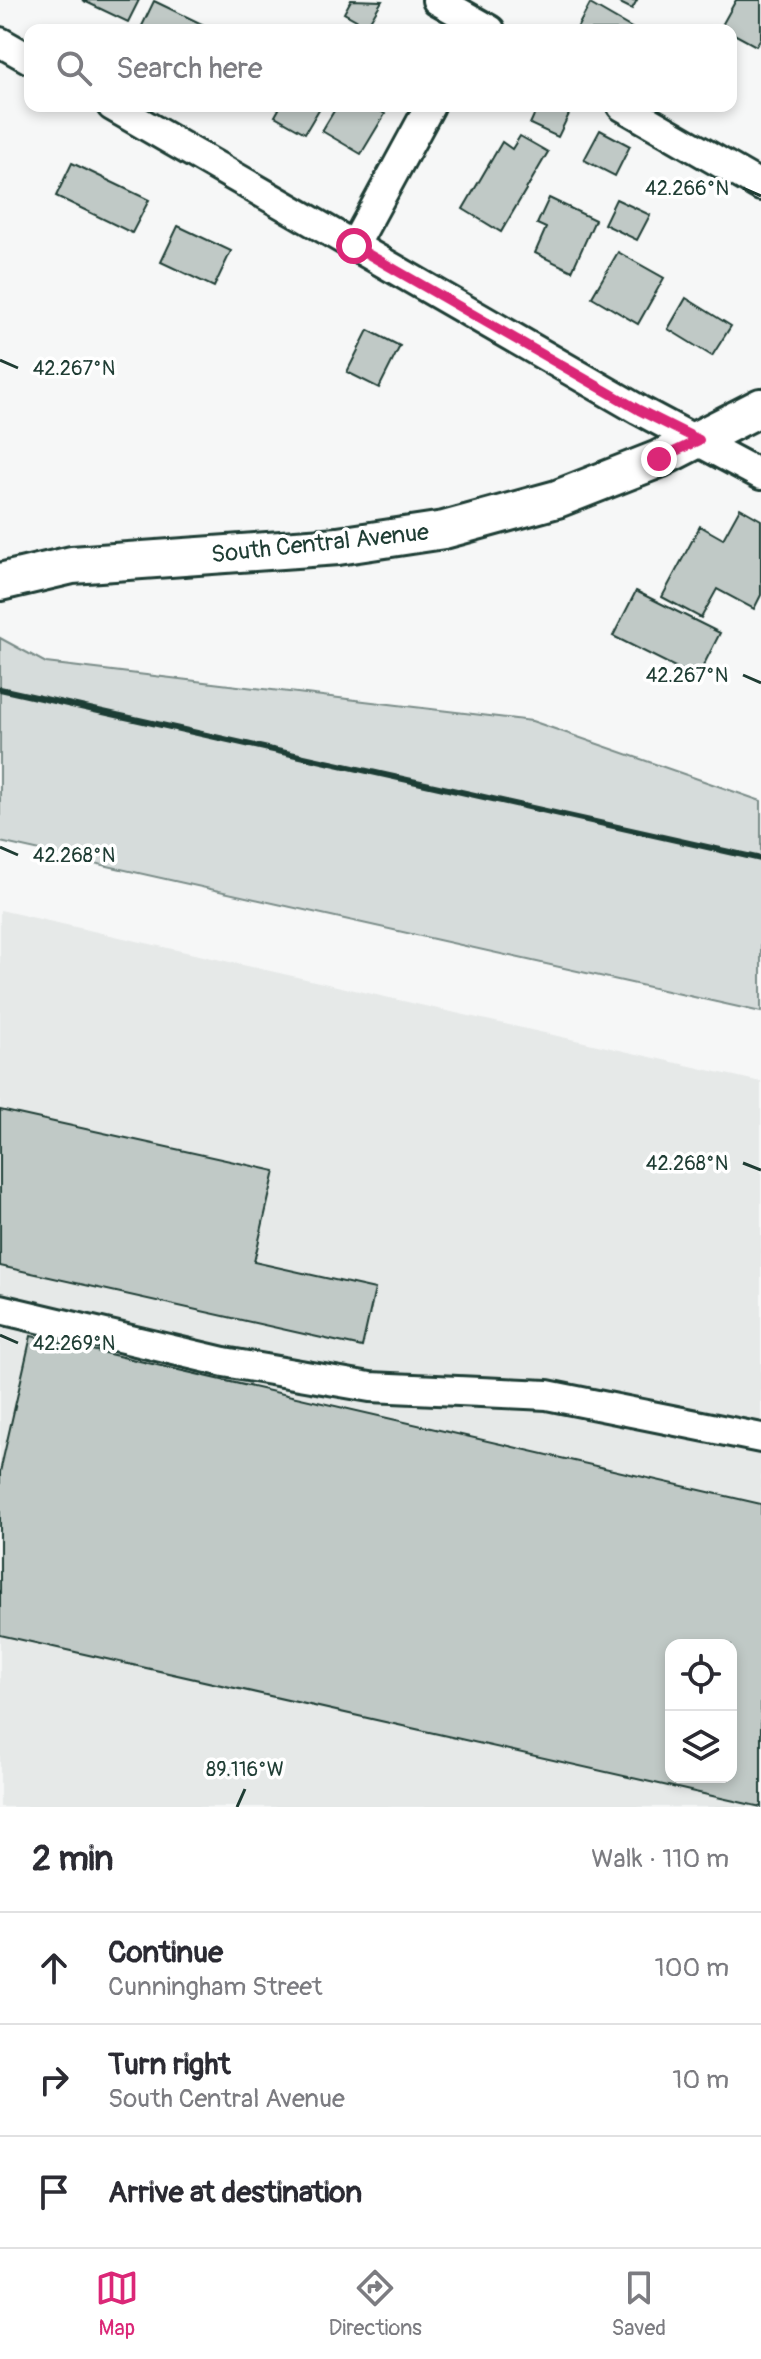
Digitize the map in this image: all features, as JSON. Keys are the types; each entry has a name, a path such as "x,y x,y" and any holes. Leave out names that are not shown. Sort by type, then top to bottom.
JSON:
{"main road":[{"name":"South Central Avenue","path":"0,582 72,565 338,546 444,530 557,499 699,440 761,407"}],"street":[{"path":"437,0 481,20"},
{"path":"0,42 24,56"},
{"path":"122,112 639,410 761,475"},
{"path":"354,246 427,112"},
{"path":"632,112 761,186"},
{"path":"0,1309 253,1367 370,1387 547,1395 761,1438"}],"shaded area":[{"path":"0,638 46,663 532,721 761,801 761,1012 0,842"},
{"path":"0,910 761,1082 761,1807 0,1807"}],"building":[{"path":"82,0 139,0 128,22"},
{"path":"351,0 382,1 368,24 344,13"},
{"path":"614,0 637,0 632,9"},
{"path":"736,0 761,0 761,38 756,46 737,36 737,24 723,24"},
{"path":"154,1 202,24 143,24"},
{"path":"590,4 625,24 579,24"},
{"path":"277,112 317,112 305,133 275,116"},
{"path":"333,112 385,114 361,154 322,131"},
{"path":"535,112 570,112 558,137 530,124"},
{"path":"600,130 630,146 615,176 584,160"},
{"path":"520,136 548,152 501,232 463,209 502,142 512,149"},
{"path":"72,163 149,200 132,233 56,196"},
{"path":"549,198 595,220 572,271 535,253 546,228 537,224"},
{"path":"616,199 650,215 637,240 604,224"},
{"path":"178,226 231,251 214,287 161,262"},
{"path":"618,252 664,278 638,324 592,297"},
{"path":"686,298 731,326 712,356 668,329"},
{"path":"368,330 400,346 379,388 347,372"},
{"path":"740,508 761,520 761,595 754,609 717,589 701,618 662,597 700,526 723,539"},
{"path":"636,591 720,633 697,678 613,636"},
{"path":"0,1110 275,1171 254,1262 375,1289 362,1347 0,1266"},
{"path":"31,1336 761,1504 761,1807 0,1635 0,1472"}],"railway":[{"path":"0,689 761,859"}],"route":[{"path":"354,246 639,410 699,440 659,459"}]}
